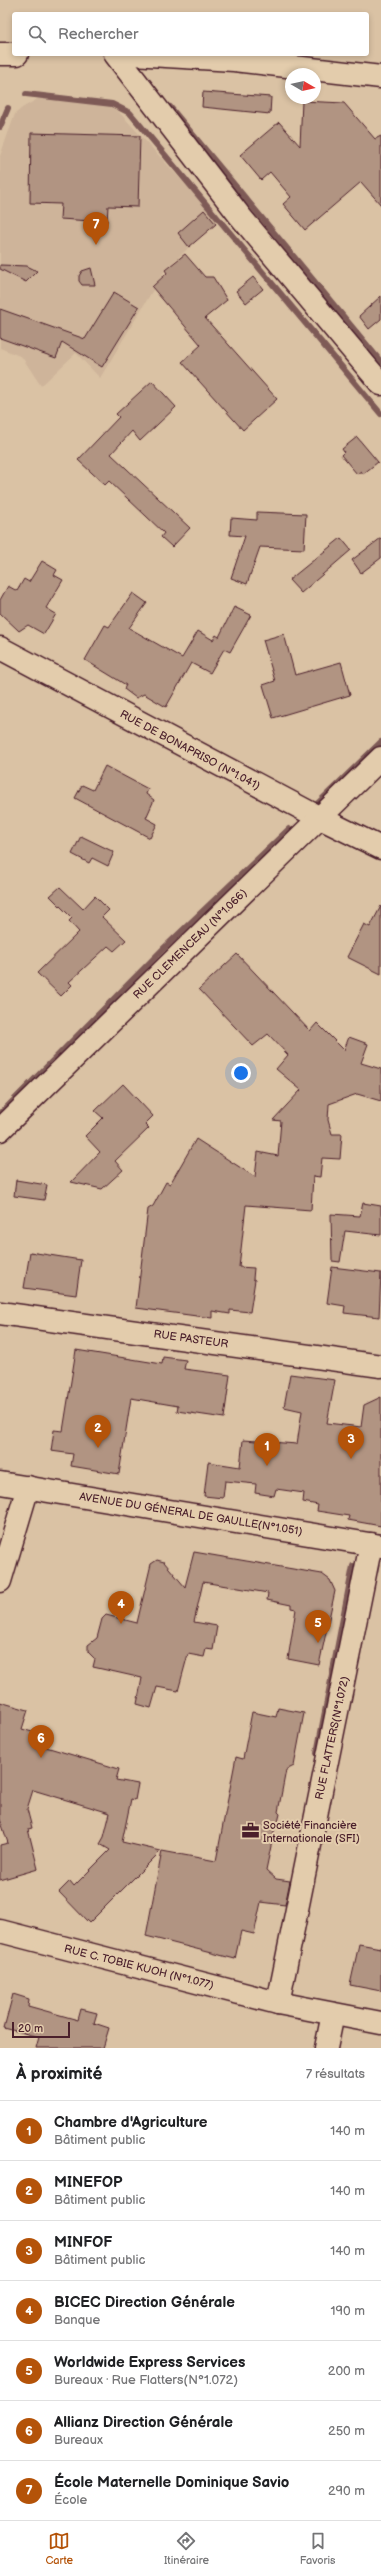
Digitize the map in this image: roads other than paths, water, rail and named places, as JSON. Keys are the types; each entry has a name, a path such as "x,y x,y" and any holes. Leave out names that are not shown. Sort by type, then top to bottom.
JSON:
{"street":[{"path":"0,54 12,54"},
{"path":"117,56 216,186 381,384"},
{"path":"166,56 234,60 381,77"},
{"name":"RUE DE BONAPRISO (N°1.041)","path":"0,648 320,818 381,848"},
{"name":"RUE CLEMENCEAU (N°1.066)","path":"0,1130 381,758"},
{"name":"RUE PASTEUR","path":"0,1313 381,1366"},
{"name":"AVENUE DU GÉNERAL DE GAULLE(N°1.051)","path":"0,1483 376,1545"},
{"path":"0,1581 28,1487"},
{"name":"RUE FLATTERS(N°1.072)","path":"278,2003 376,1545"},
{"name":"RUE C. TOBIE KUOH (N°1.077)","path":"0,1931 278,2003 381,2023"},
{"path":"326,2048 333,2014"}],"waterway":[{"path":"26,94 112,104 130,113 381,414"},
{"path":"170,107 381,362"},
{"path":"0,127 8,108"},
{"path":"312,809 381,742"},
{"path":"0,1114 163,949 289,829"},
{"path":"317,1753 353,1566"}],"place":[{"name":"École Maternelle Dominique Savio","path":"96,245"},
{"name":"MINEFOP","path":"98,1448"},
{"name":"MINFOF","path":"351,1459"},
{"name":"Chambre d'Agriculture","path":"267,1466"},
{"name":"BICEC Direction Générale","path":"121,1624"},
{"name":"Worldwide Express Services","path":"318,1643"},
{"name":"Allianz Direction Générale","path":"41,1758"},
{"name":"Société Financière Internationale (SFI)","path":"250,1831"}]}
